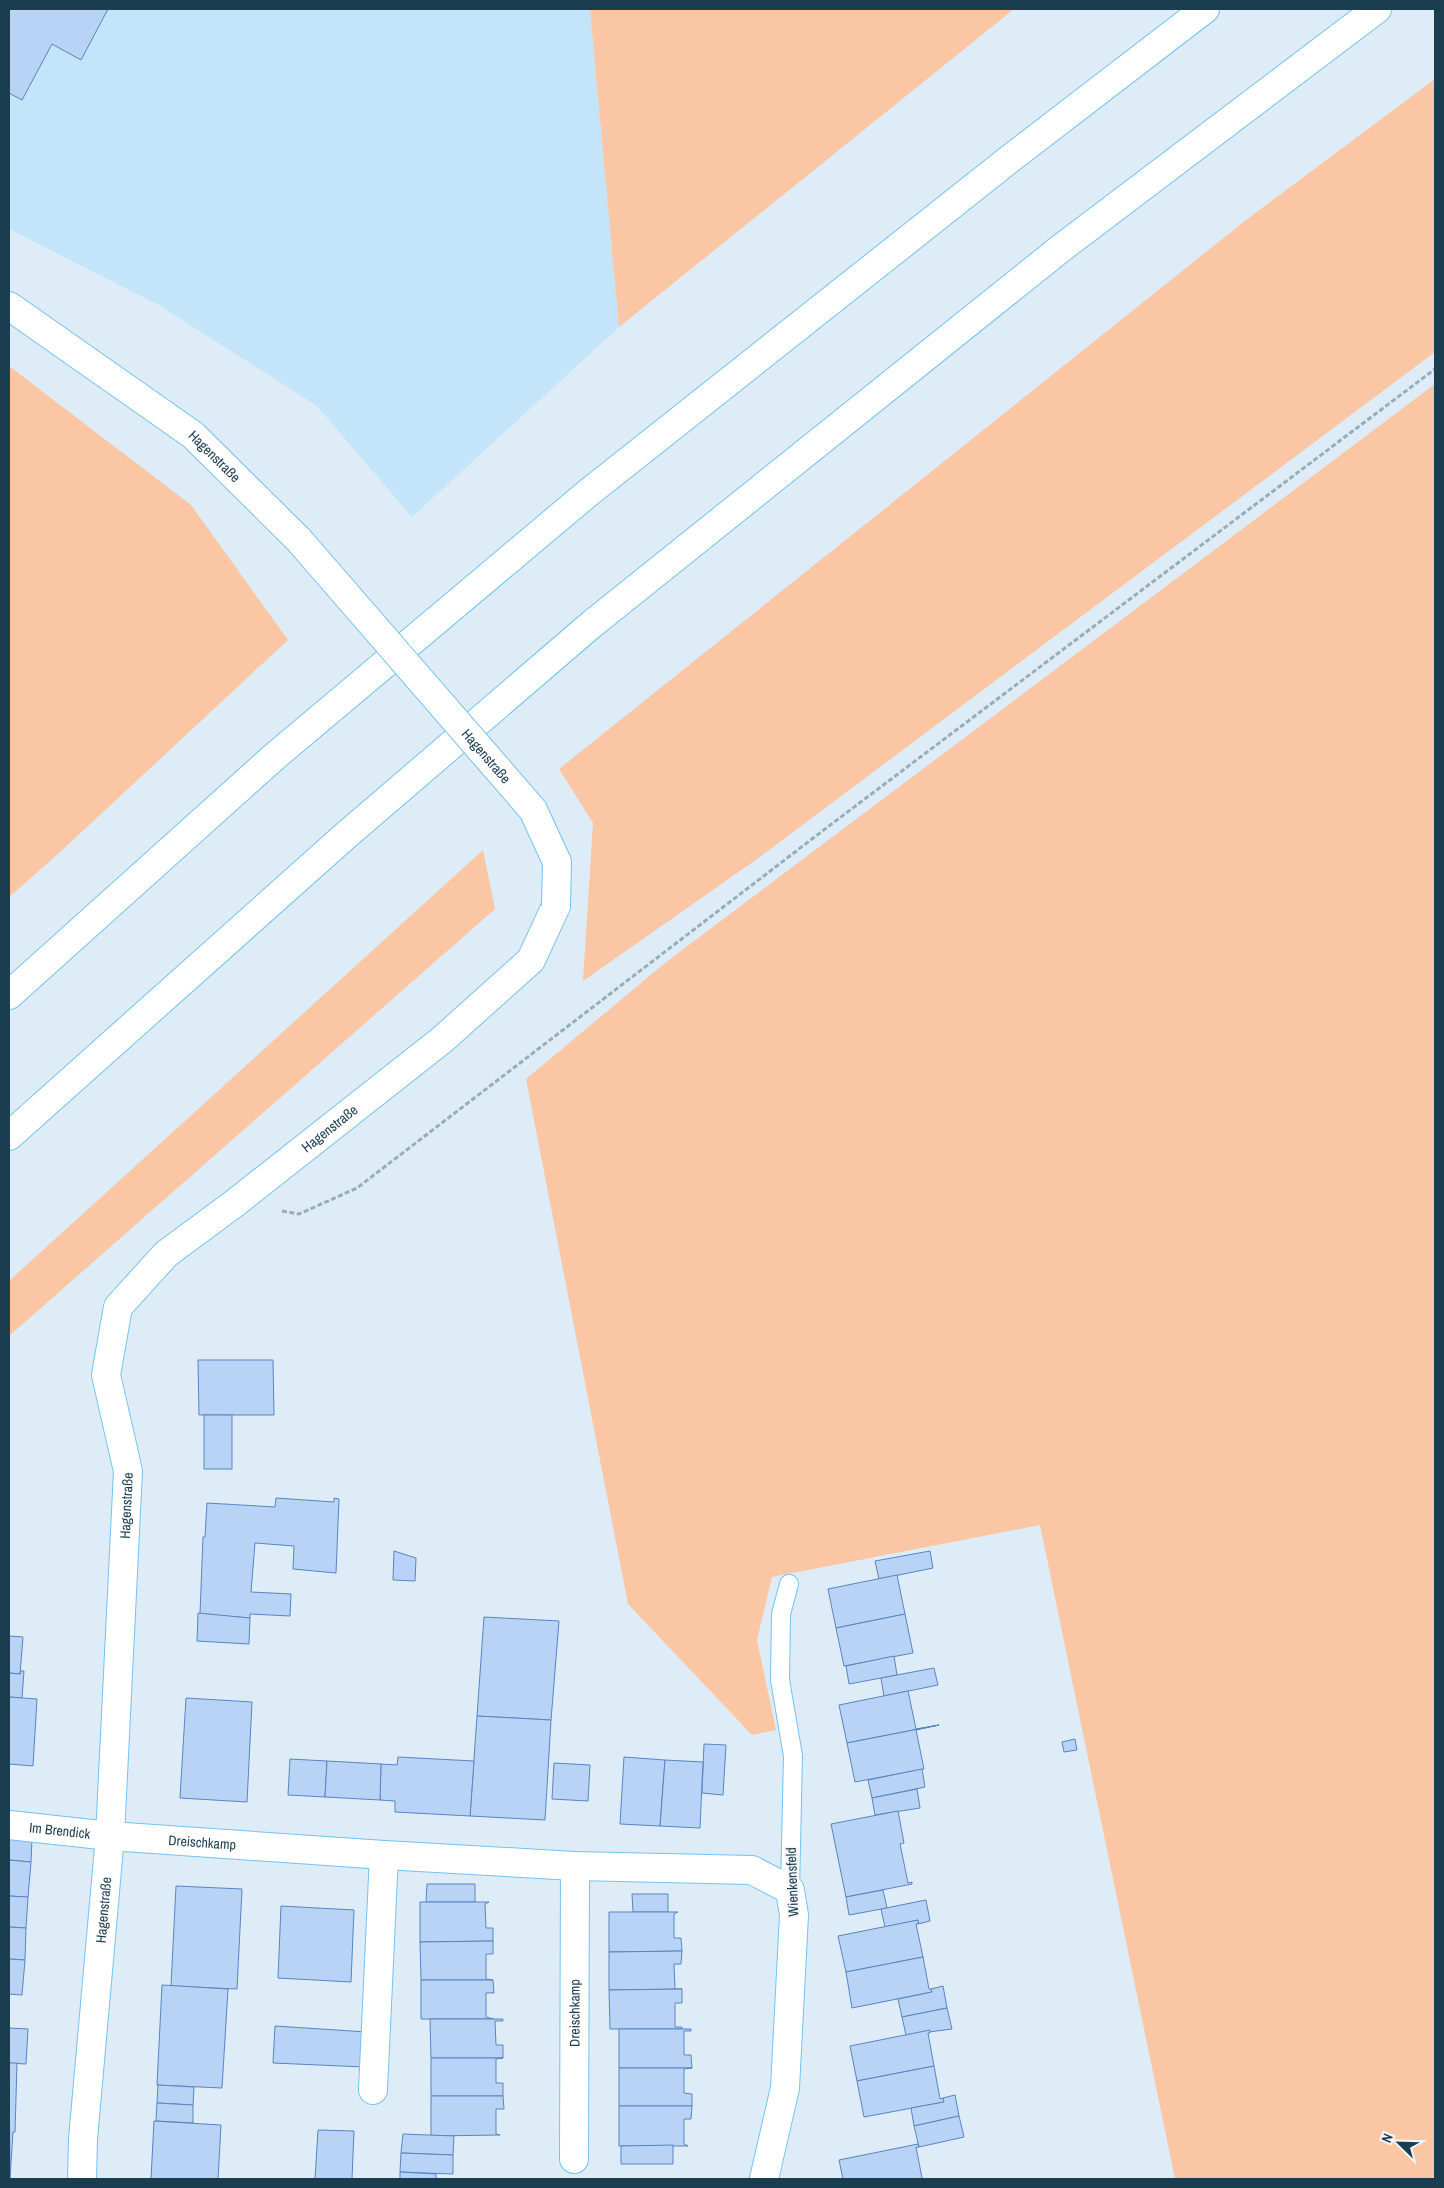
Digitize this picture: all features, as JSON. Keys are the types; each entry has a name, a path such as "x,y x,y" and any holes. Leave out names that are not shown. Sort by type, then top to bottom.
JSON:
{"main road":[{"path":"9,995 274,757 588,493 1003,165 1205,9"},
{"path":"9,1136 344,837 592,624 1060,248 1377,9"},
{"name":"Hagenstraße","path":"9,306 193,434 299,540 533,810 557,862 556,906 531,960 443,1039 235,1203 166,1254 118,1307 106,1375 128,1471 110,1836 83,2140 82,2179"},
{"name":"Im Brendick","path":"9,1825 110,1836"},
{"name":"Dreischkamp","path":"110,1836 576,1866 752,1870 790,1890"},
{"path":"373,2090 384,1855"},
{"name":"Dreischkamp","path":"574,2159 576,1866"},
{"name":"Wienkensfeld","path":"764,2179 785,2088 794,1915 790,1890"}],"lane":[{"name":"Wienkensfeld","path":"789,1584 781,1614 780,1680 793,1756 790,1890"}],"path":[{"path":"235,1203 299,1214 356,1188 833,823 1435,369"}],"shaded area":[{"path":"9,9 590,9 619,327 412,517 317,406 159,305 9,229"},
{"path":"590,9 1014,9 619,327"},
{"path":"1435,79 1435,352 757,859 583,981 593,823 559,769 1246,220"},
{"path":"9,366 191,505 288,640 59,853 9,897"},
{"path":"1435,384 1435,2179 1175,2179 1040,1525 772,1577 757,1640 776,1730 752,1735 628,1604 526,1079 665,963"},
{"path":"483,850 495,909 9,1336 9,1281"}],"building":[{"path":"9,9 108,9 81,60 52,44 22,100 9,93"},
{"path":"198,1360 273,1360 274,1415 199,1415"},
{"path":"204,1415 232,1415 232,1469 204,1469"},
{"path":"276,1498 334,1502 334,1498 339,1499 336,1573 293,1569 294,1546 255,1543 251,1592 291,1594 290,1616 250,1614 250,1618 200,1614 203,1537 205,1537 207,1503 275,1507"},
{"path":"394,1551 416,1558 415,1581 393,1580"},
{"path":"930,1551 933,1568 879,1579 875,1561"},
{"path":"897,1575 905,1614 836,1628 828,1589"},
{"path":"198,1613 250,1618 249,1644 197,1641"},
{"path":"905,1614 913,1653 844,1666 836,1628"},
{"path":"484,1617 559,1621 551,1720 477,1716"},
{"path":"9,1636 23,1637 20,1674 9,1673"},
{"path":"894,1656 897,1675 849,1684 846,1666"},
{"path":"934,1668 938,1685 884,1696 881,1678"},
{"path":"21,1671 24,1671 22,1698 9,1697 9,1673 20,1674"},
{"path":"908,1691 916,1729 939,1725 847,1743 839,1705"},
{"path":"9,1697 37,1699 33,1766 9,1764"},
{"path":"186,1698 252,1702 247,1802 180,1798"},
{"path":"477,1716 551,1720 545,1820 470,1816"},
{"path":"939,1725 916,1730 924,1769 855,1782 847,1743"},
{"path":"1075,1739 1077,1750 1064,1752 1062,1742"},
{"path":"704,1744 726,1745 723,1795 702,1793"},
{"path":"398,1757 474,1761 470,1816 395,1812 395,1801 380,1800 381,1764 397,1765"},
{"path":"624,1757 665,1760 660,1826 620,1824"},
{"path":"290,1759 327,1761 325,1797 288,1795"},
{"path":"665,1760 703,1762 700,1828 660,1826"},
{"path":"327,1761 381,1764 380,1800 325,1797"},
{"path":"554,1763 590,1765 588,1801 552,1799"},
{"path":"922,1769 925,1787 872,1798 868,1780"},
{"path":"917,1789 920,1808 875,1815 872,1798"},
{"path":"898,1811 904,1843 900,1844 908,1883 912,1882 912,1884 846,1897 831,1824"},
{"path":"9,1837 32,1839 31,1862 9,1860"},
{"path":"9,1860 31,1862 28,1897 9,1896"},
{"path":"427,1884 475,1884 475,1902 426,1902"},
{"path":"176,1886 242,1889 237,1989 171,1986"},
{"path":"883,1890 887,1908 849,1915 846,1897"},
{"path":"632,1894 668,1894 668,1912 633,1912"},
{"path":"9,1896 28,1897 26,1928 9,1927"},
{"path":"926,1900 930,1921 918,1924 918,1920 885,1927 881,1909"},
{"path":"420,1902 489,1902 485,1904 486,1928 493,1928 493,1941 420,1942"},
{"path":"281,1906 354,1910 351,1982 278,1978"},
{"path":"609,1912 678,1912 674,1914 674,1938 681,1938 682,1951 609,1952"},
{"path":"918,1920 918,1924 916,1924 923,1957 846,1972 838,1936"},
{"path":"9,1927 26,1928 25,1960 9,1959"},
{"path":"493,1941 493,1954 486,1954 486,1979 493,1980 421,1980 420,1942"},
{"path":"682,1951 681,1964 674,1964 675,1989 682,1989 609,1990 609,1952"},
{"path":"923,1957 929,1989 932,1992 852,2008 846,1972"},
{"path":"9,1959 25,1960 22,1995 9,1994"},
{"path":"421,1980 493,1980 494,1993 486,1993 486,2017 494,2019 421,2019"},
{"path":"162,1985 228,1989 222,2088 157,2085"},
{"path":"943,1986 947,2008 902,2017 898,1999 932,1992 931,1989"},
{"path":"682,1989 682,2003 675,2003 675,2027 682,2027 682,2029 610,2029 609,1990"},
{"path":"947,2008 952,2029 906,2035 902,2017"},
{"path":"430,2019 503,2019 503,2021 495,2021 496,2045 503,2045 503,2058 431,2058"},
{"path":"275,2026 367,2032 364,2067 273,2063"},
{"path":"9,2028 28,2029 26,2064 9,2063"},
{"path":"619,2029 691,2029 691,2031 684,2031 684,2055 691,2055 692,2068 619,2068"},
{"path":"930,2030 930,2033 928,2033 934,2066 857,2081 850,2046"},
{"path":"431,2058 503,2058 496,2059 496,2083 503,2083 503,2096 431,2096"},
{"path":"9,2063 17,2063 15,2132 13,2132 10,2179"},
{"path":"934,2066 940,2099 943,2098 944,2102 864,2117 857,2081"},
{"path":"619,2068 692,2068 684,2069 684,2093 692,2094 692,2106 619,2106"},
{"path":"158,2085 194,2087 193,2105 157,2103"},
{"path":"955,2095 959,2116 914,2126 911,2108 944,2102 943,2098"},
{"path":"431,2096 503,2096 504,2109 496,2109 496,2134 500,2135 431,2136"},
{"path":"157,2103 193,2105 193,2123 156,2121"},
{"path":"619,2106 692,2106 691,2119 684,2119 684,2144 688,2146 619,2146"},
{"path":"959,2116 964,2137 919,2147 914,2126"},
{"path":"154,2121 221,2125 218,2179 151,2179"},
{"path":"318,2130 354,2131 352,2179 315,2179"},
{"path":"403,2134 454,2136 453,2155 401,2153"},
{"path":"918,2144 919,2147 916,2147 922,2178 925,2179 843,2179 839,2160"},
{"path":"673,2145 673,2164 621,2164 621,2146"},
{"path":"401,2153 453,2155 453,2174 400,2172"},
{"path":"400,2172 436,2174 436,2179 400,2179"}]}
